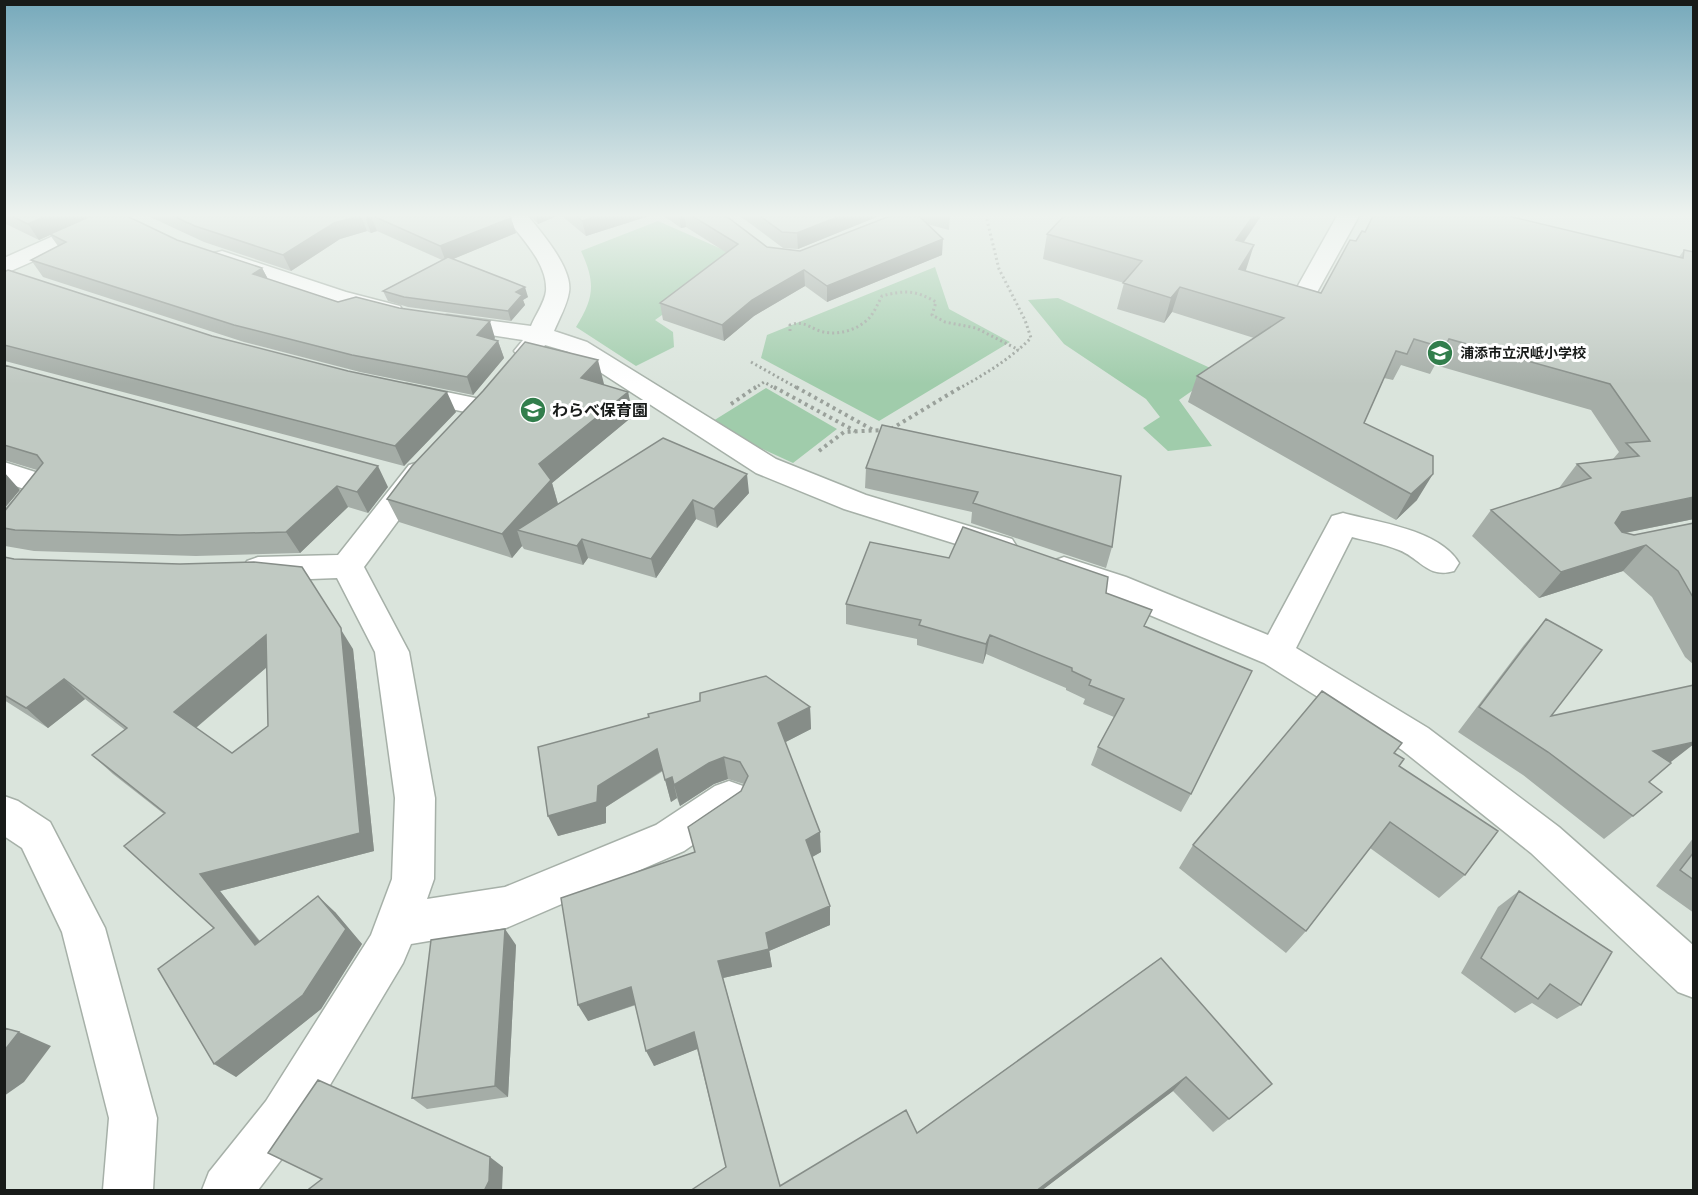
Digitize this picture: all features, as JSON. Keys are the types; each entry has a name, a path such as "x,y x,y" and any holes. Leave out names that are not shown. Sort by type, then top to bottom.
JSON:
{"street":[{"path":"262,272 338,297 423,318 540,335 578,347 766,466 855,502 1031,557 1114,586 1276,653 1415,739 1478,785 1545,840 1694,976"},
{"path":"514,367 540,335 558,291 554,272"},
{"path":"1307,291 1318,272"},
{"path":"381,386 487,399 457,432"},
{"path":"347,566 411,471"},
{"path":"4,472 44,485 8,551"},
{"path":"1276,653 1343,525 1411,542 1443,562"},
{"path":"231,569 347,566"},
{"path":"227,1191 283,1118 388,948 413,879 415,798 392,652 347,566"},
{"path":"397,925 506,907 670,838 729,798"},
{"path":"4,814 36,835 83,928 133,1118 128,1191"}],"path":[{"path":"788,475 844,432 891,429 943,396 979,378 1019,350 1031,338 1025,320 1000,272"},
{"path":"790,331 790,325 796,322 804,322 823,332 840,332 857,327 870,317 882,297 906,290 920,291 936,302 932,315 945,322 976,328 1019,350"},
{"path":"751,362 873,430"},
{"path":"724,408 764,382 856,432"}],"green space":[{"path":"589,272 723,272 655,320 673,332 674,347 636,366 576,327 589,299 591,281"},
{"path":"923,272 937,272 949,309 1010,342 879,421 761,358 767,335"},
{"path":"1058,298 1219,372 1179,400 1212,446 1168,451 1143,428 1160,417 1146,399 1064,344 1028,300"},
{"path":"766,388 837,429 793,463 747,442 713,421"}],"building":[{"path":"4,272 13,272 212,336 348,371 447,392 395,446 4,345"},
{"path":"68,272 256,272 253,274 338,302 356,297 399,308 490,321 477,335 498,341 467,377 352,355 234,325"},
{"path":"420,272 486,272 525,287 516,292 522,295 508,311 404,297 383,291"},
{"path":"701,272 801,272 752,300 722,325 660,303"},
{"path":"807,272 862,272 827,286"},
{"path":"1133,272 1248,272 1321,293 1333,272 1694,272 1694,497 1622,512 1615,523 1622,532 1634,535 1694,523 1694,599 1678,571 1646,545 1561,572 1491,510 1591,478 1577,464 1639,456 1626,443 1650,441 1610,384 1449,339 1444,348 1414,339 1407,354 1396,351 1364,423 1433,456 1433,474 1411,494 1197,376 1284,318 1180,287 1171,298 1123,283"},
{"path":"525,342 598,360 581,378 628,392 539,464 551,480 502,534 387,499 412,466 483,391"},
{"path":"4,365 378,466 357,492 337,486 286,532 180,535 4,528 4,512 43,463 37,455 4,445"},
{"path":"882,425 1121,476 1112,547 973,503 978,492 866,468"},
{"path":"663,438 747,474 714,509 693,500 651,559 582,539 577,546 517,530"},
{"path":"963,527 1108,577 1106,593 1152,610 1144,626 1252,671 1191,794 1098,747 1124,699 1089,685 1091,680 1072,671 1072,668 990,635 986,644 919,625 921,620 846,604 870,542 949,558"},
{"path":"4,557 180,564 254,562 302,567 341,628 360,833 200,874 255,945 318,896 346,929 303,995 214,1064 158,969 214,928 124,846 165,813 92,755 127,728 64,679 26,708 4,695","holes":["266,635 268,726 232,753 174,712"]},
{"path":"1546,619 1602,650 1551,716 1694,685 1694,742 1653,751 1671,763 1649,782 1662,792 1633,816 1548,752 1479,707"},
{"path":"766,676 810,707 778,723 820,832 806,840 830,906 766,933 769,949 718,961 780,1186 906,1110 917,1133 1161,958 1272,1084 1229,1119 1186,1077 1036,1191 690,1191 726,1167 694,1032 646,1051 631,987 578,1005 561,898 695,852 688,827 741,791 748,776 740,762 724,757 709,763 674,785 672,777 665,780 657,749 598,786 597,802 548,816 538,747 649,717 648,714 700,701 700,693"},
{"path":"1322,691 1402,743 1394,753 1404,759 1399,766 1498,831 1465,875 1390,822 1306,931 1193,845"},
{"path":"1694,852 1694,880 1680,870"},
{"path":"1519,891 1612,952 1581,1005 1550,984 1538,999 1481,958"},
{"path":"505,929 495,1086 412,1098 431,940"},
{"path":"4,1028 19,1032 4,1051"},
{"path":"318,1080 490,1157 489,1181 484,1191 312,1191 309,1189 322,1179 268,1153"}],"place":[{"name":"浦添市立沢岻小学校","path":"1440,353"},
{"name":"わらべ保育園","path":"533,410"}]}
